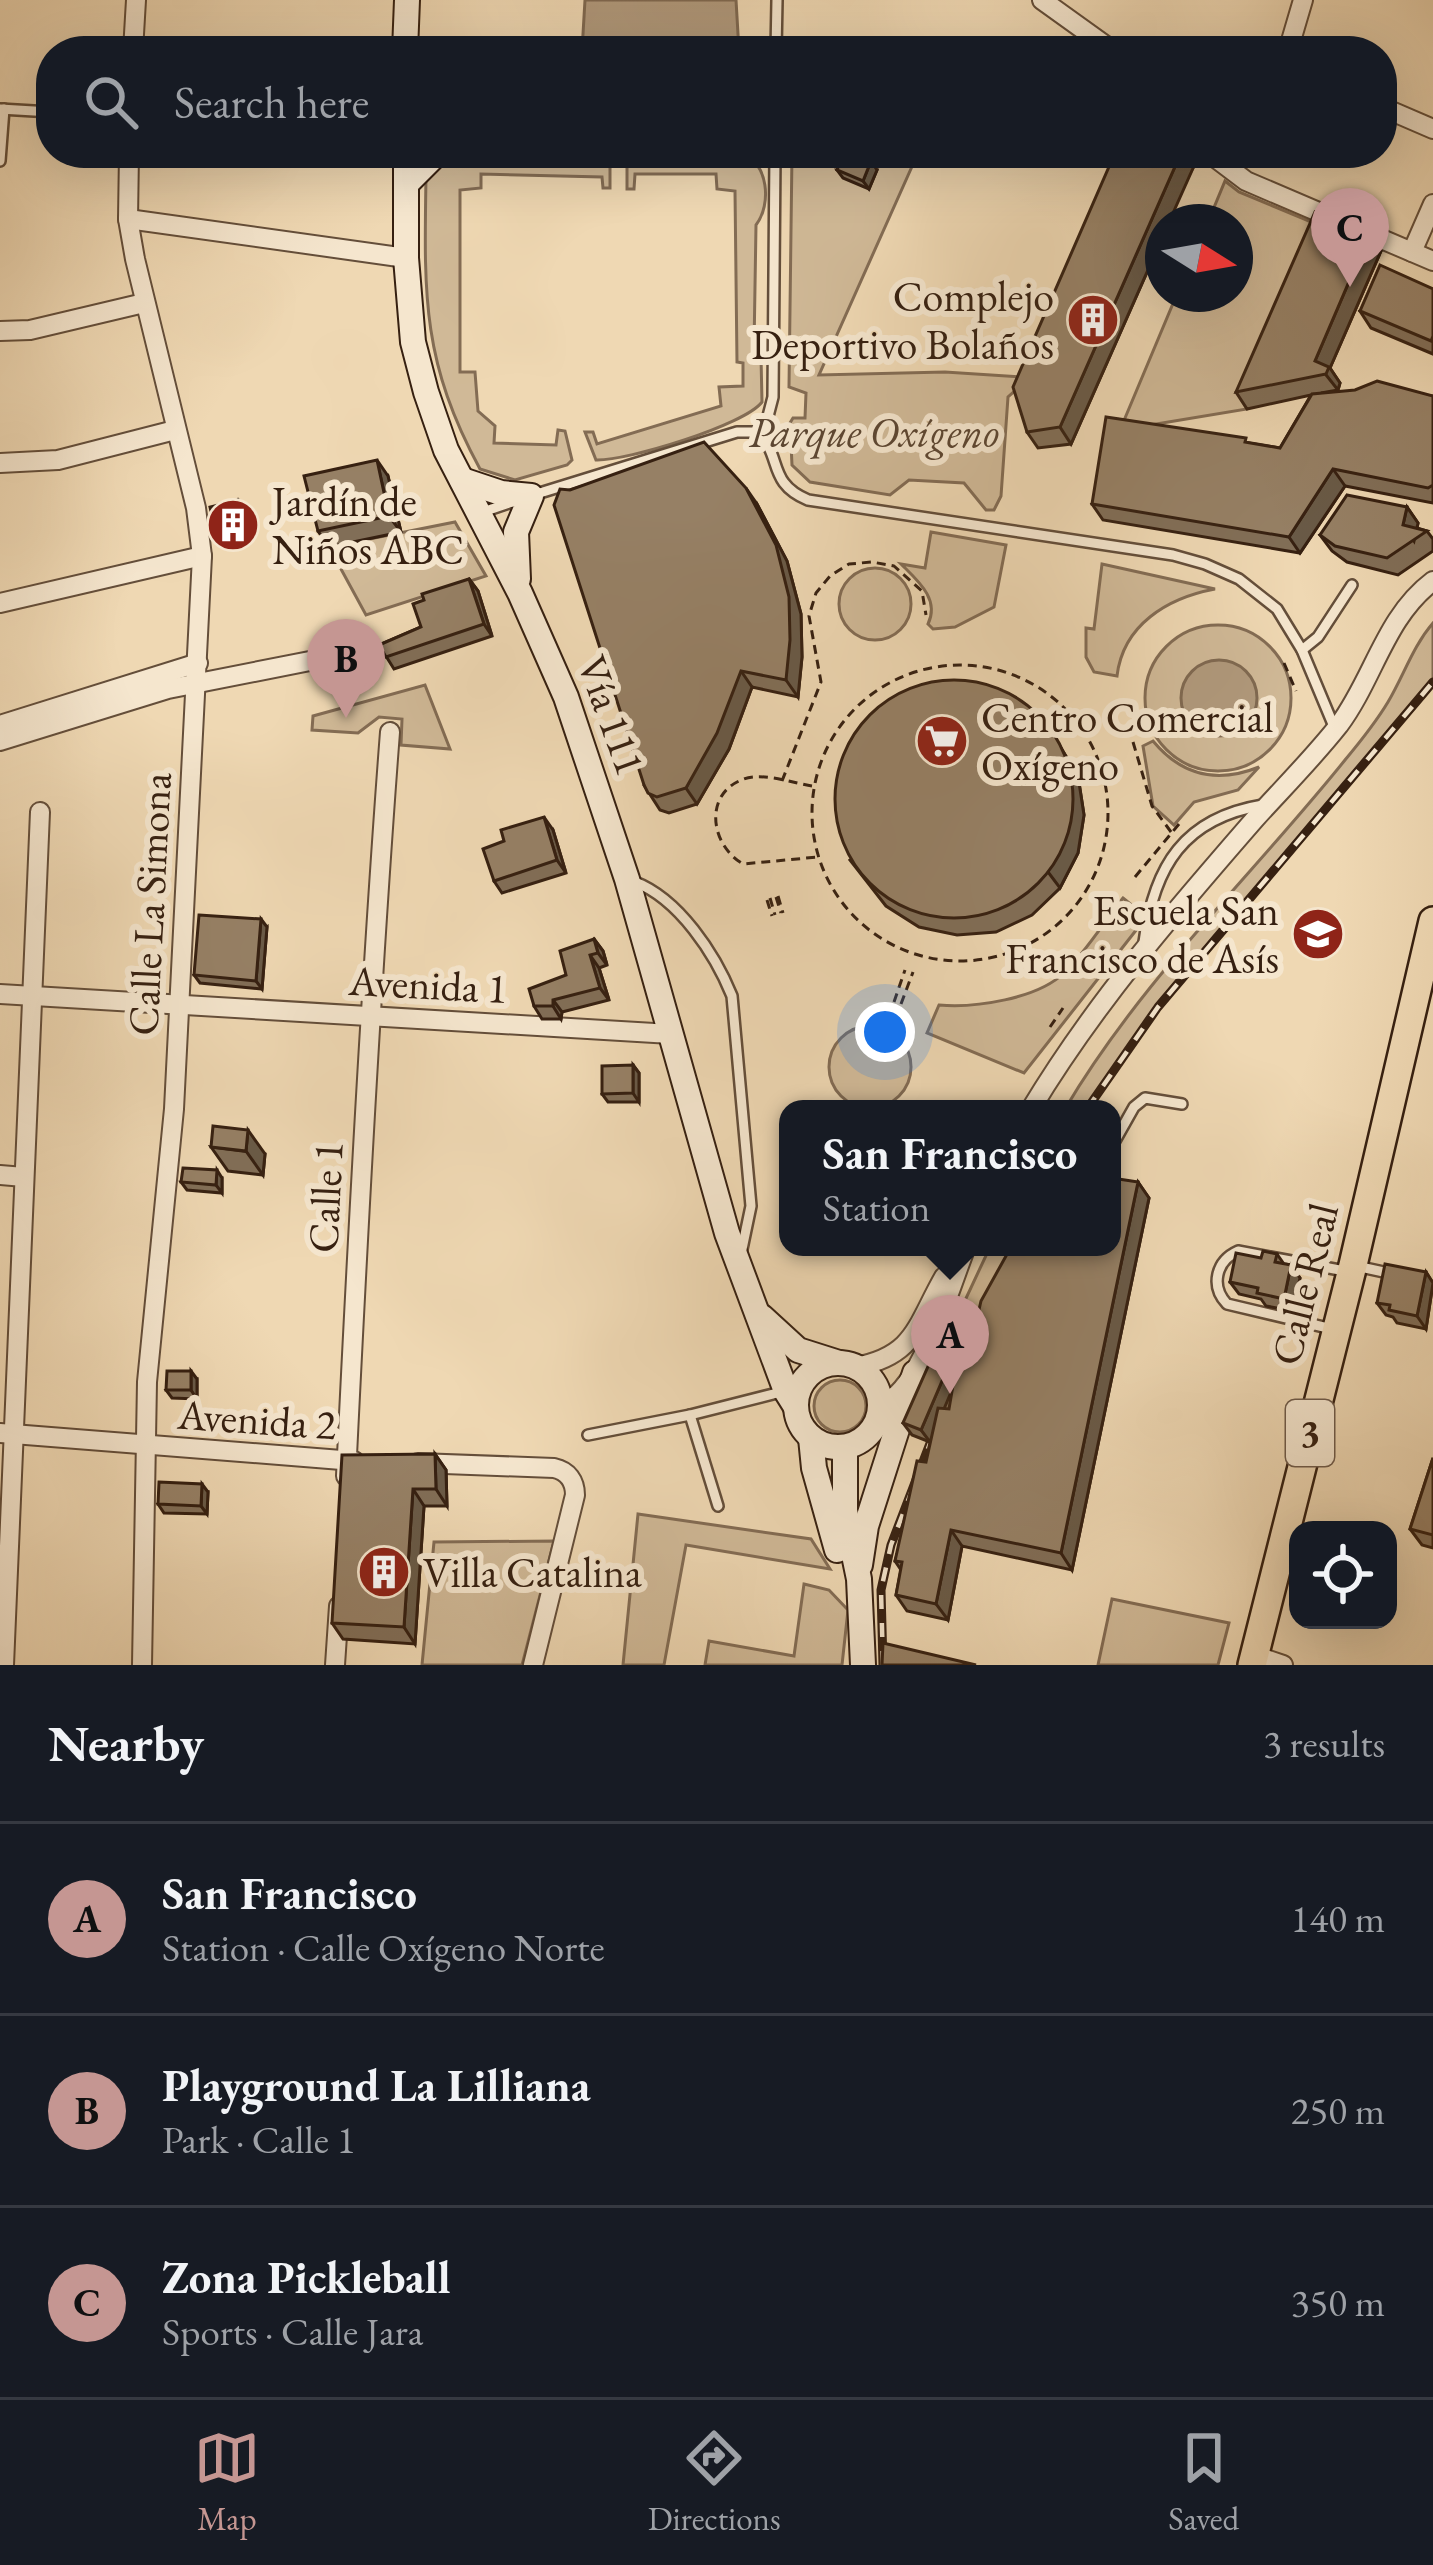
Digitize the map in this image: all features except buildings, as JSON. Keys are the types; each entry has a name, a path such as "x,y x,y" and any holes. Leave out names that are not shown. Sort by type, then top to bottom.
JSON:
{"main road":[{"path":"405,36 406,0"},
{"name":"Vía 111","path":"406,168 406,257 420,372 446,450 520,593 566,697 627,879 738,1266 791,1399"},
{"path":"406,184 422,168"},
{"path":"462,481 501,494 531,496 516,532 520,593"},
{"name":"Calle Real","path":"1253,1660 1287,1571 1336,1330 1433,921"},
{"name":"Vía 111","path":"756,1312 798,1350 847,1365"},
{"path":"847,1365 875,1385 879,1415 866,1436 844,1447 821,1444 799,1421 791,1399 813,1371 847,1365"},
{"path":"859,1579 866,1526 915,1373"},
{"path":"811,1438 814,1468 870,1653"},
{"path":"844,1447 845,1511 870,1653"}],"street":[{"path":"134,36 136,0"},
{"path":"1042,0 1092,36"},
{"path":"1292,36 1303,0"},
{"path":"1397,114 1433,130"},
{"name":"Calle La Simona","path":"129,168 128,219 144,303 196,508 202,556 180,1003 148,1382 142,1665"},
{"path":"1229,168 1246,181 1433,261"},
{"path":"1412,252 1433,204"},
{"path":"128,219 406,257"},
{"path":"0,331 30,331 144,303"},
{"path":"0,463 58,460 176,430"},
{"path":"0,603 202,556"},
{"path":"1037,1100 1144,947 1335,729 1391,627 1433,581"},
{"path":"0,741 168,689 320,659"},
{"path":"0,725 198,663"},
{"name":"Calle 1","path":"344,1504 364,1181 368,1017 390,732"},
{"path":"4,1665 9,1303 24,1178 40,812"},
{"name":"Avenida 1","path":"0,994 671,1034"},
{"path":"0,1174 24,1178"},
{"path":"847,1365 882,1362 906,1344 958,1256"},
{"path":"880,1403 902,1393 915,1373 960,1256"},
{"name":"Avenida 2","path":"8,1434 369,1462"},
{"name":"Avenida 2","path":"392,1462 554,1468 573,1482 575,1495 533,1665"},
{"path":"335,1665 340,1589"},
{"path":"1253,1660 1283,1665"}],"lane":[{"path":"776,36 777,0"},
{"path":"0,161 2,109 36,111"},
{"path":"756,432 767,420 773,397 775,168"},
{"path":"480,513 737,431 756,432 766,442 779,480 808,500 1173,555 1239,579 1277,609 1301,650 1335,729"},
{"path":"1301,650 1318,637 1352,585"},
{"path":"1144,947 1155,884 1183,847 1213,818 1268,804"},
{"path":"627,879 656,892 680,914 725,978 732,996 751,1206 738,1266"},
{"path":"1121,1130 1145,1098 1182,1104"},
{"path":"1336,1330 1227,1304 1216,1287 1221,1264 1238,1251 1413,1279"},
{"path":"588,1435 791,1399"},
{"path":"690,1415 718,1506"}],"path":[{"path":"782,781 821,682 808,616 815,593 830,575 849,564 894,566 922,590 926,615"},
{"path":"1284,663 1296,691"},
{"path":"946,664 993,667 1037,685 1074,716 1099,756 1109,807 1103,857 1080,903 1042,938 996,959 945,963 896,949 854,919 827,880 813,834 814,786 830,741 860,704 879,690 899,677 946,664"},
{"path":"1133,742 1152,806 1183,847"},
{"path":"814,786 755,776 731,786 716,813 715,826 723,848 742,863 820,856"},
{"path":"1135,877 1179,824"},
{"path":"778,914 773,898 778,914"},
{"path":"894,1001 905,970"},
{"path":"901,1004 913,972"},
{"path":"1050,1027 1063,1008"}],"green space":[{"path":"434,168 610,168 610,188 603,188 602,177 481,174 481,188 460,190 460,372 475,372 478,411 495,426 494,443 556,445 558,430 565,431 572,460 567,465 515,480 480,469 461,431 430,328 426,177"},
{"path":"627,168 759,168 766,196 756,225 754,348 761,357 762,402 733,421 684,440 596,460 585,432 593,432 597,444 721,406 719,387 743,386 743,363 737,362 735,191 717,189 716,174 635,174 634,189 627,189"},
{"name":"Parque Oxígeno","path":"792,168 911,168 819,375 945,372 1021,377 1019,387 1008,397 1001,496 994,510 986,510 964,483 909,480 890,495 810,482 792,465 790,423 793,418 805,418 806,393 789,387"},
{"path":"1225,181 1239,192 1326,228 1247,409 1120,430 1169,312 1253,312 1253,204 1215,204"},
{"path":"455,522 486,576 366,615 329,547"},
{"path":"931,532 1006,545 994,607 955,627 933,629 928,624 929,599 901,564 925,568"},
{"path":"1102,564 1215,589 1180,599 1150,617 1128,642 1117,676 1094,672 1086,657 1086,628 1094,629"},
{"path":"875,568 901,578 911,604 901,630 875,640 849,630 839,604 849,578"},
{"path":"1433,623 1433,680 1159,1007 1093,1100 1071,1100 1162,972 1368,732"},
{"path":"1218,625 1246,630 1270,646 1286,670 1291,698 1286,726 1270,750 1246,766 1218,771 1190,766 1166,750 1150,726 1145,698 1150,670 1166,646 1190,630"},
{"path":"425,685 450,749 401,745 402,719 379,717 358,733 312,730 313,716"},
{"path":"1153,741 1176,762 1201,774 1229,775 1259,767 1238,790 1194,802 1174,825 1153,806 1143,746"},
{"path":"1123,898 1133,906 1137,929 1024,1073 927,1033 939,1005 1005,1000 1052,982 1080,956"},
{"path":"854,1029 886,1029 908,1051 908,1083 893,1100 847,1100 832,1083 832,1051"},
{"path":"986,1256 1008,1256 971,1345 955,1338 961,1309"},
{"path":"840,1380 858,1388 866,1406 858,1424 840,1432 822,1424 814,1406 822,1388"},
{"path":"638,1514 811,1539 830,1569 686,1545 664,1665 623,1665"},
{"path":"554,1541 522,1665 422,1665 434,1542"},
{"path":"804,1584 829,1590 848,1610 842,1665 705,1665 709,1641 794,1656"},
{"path":"1112,1599 1229,1623 1218,1665 1098,1665"}],"shaded area":[{"path":"585,0 736,0 738,36 583,36"},
{"path":"1219,660 1246,671 1257,698 1246,725 1219,736 1192,725 1181,698 1192,671"}],"railway":[{"path":"1093,1100 1158,1007 1433,682"},
{"path":"883,1665 881,1590 891,1545 942,1412"}],"place":[{"name":"Zona Pickleball","path":"1350,287"},
{"name":"Complejo Deportivo Bolaños","path":"1093,320"},
{"name":"Jardín de Niños ABC","path":"233,525"},
{"name":"Playground La Lilliana","path":"346,718"},
{"name":"Centro Comercial Oxígeno","path":"942,741"},
{"name":"Escuela San Francisco de Asís","path":"1318,934"},
{"name":"San Francisco","path":"950,1394"},
{"name":"Villa Catalina","path":"384,1572"}]}
